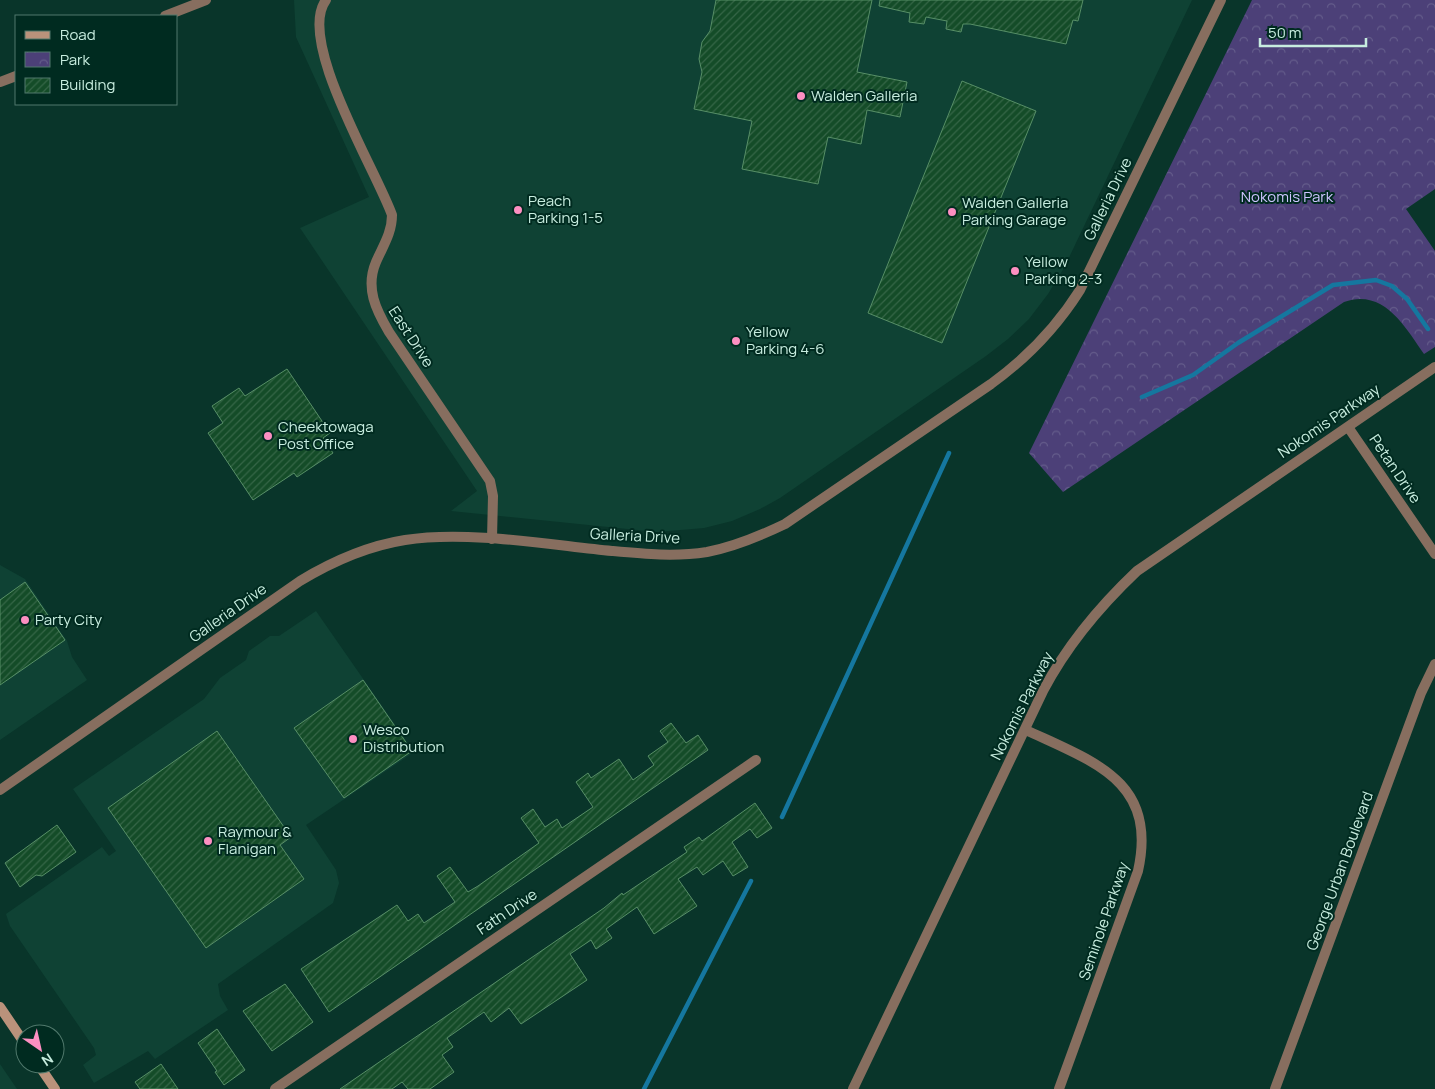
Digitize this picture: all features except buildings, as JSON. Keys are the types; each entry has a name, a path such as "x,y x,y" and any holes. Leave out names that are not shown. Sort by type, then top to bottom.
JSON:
{"main road":[{"path":"0,1006 15,1029"},
{"path":"45,1074 55,1089"}],"street":[{"path":"168,15 206,0"},
{"name":"East Drive","path":"326,0 320,15 318,32 326,68 392,215 392,226 374,269 371,283 372,298 377,313 389,332 490,481 493,496 492,539"},
{"name":"Galleria Drive","path":"0,790 323,567 366,549 406,540 432,538 492,539 656,555 706,552 731,546 762,535 785,524 1009,371 1053,329 1080,290 1221,0"},
{"path":"0,82 15,76"},
{"name":"Nokomis Parkway","path":"853,1089 1056,666 1080,632 1107,600 1137,571 1435,367"},
{"name":"Petan Drive","path":"1348,427 1435,554"},
{"name":"George Urban Boulevard","path":"1278,1088 1418,702 1435,664"},
{"name":"Seminole Parkway","path":"1026,730 1071,751 1112,775 1125,788 1135,804 1141,819 1143,834 1138,871 1059,1089"},
{"name":"Fath Drive","path":"275,1089 756,760"}],"shaded area":[{"path":"294,0 1192,0 1064,268 1048,294 1029,319 986,356 780,498 732,521 704,528 657,532 451,511 477,491 300,228 369,197 296,37"},
{"path":"0,565 25,579 67,641 72,657 87,680 0,740"},
{"path":"316,611 414,752 306,825 336,870 339,883 333,903 218,984 220,996 228,1010 155,1059 148,1051 94,1083 83,1065 96,1055 94,1048 10,926 6,914 102,847 109,856 116,851 73,789 204,699 220,678 246,660 249,651 270,636 279,636"},
{"path":"0,1064 17,1089 0,1089"}],"green space":[{"name":"Nokomis Park","path":"1252,0 1435,0 1435,189 1406,209 1435,251 1435,347 1424,354 1401,322 1382,305 1371,300 1358,299 1344,302 1063,492 1029,453"}],"waterway":[{"path":"1142,397 1193,375 1238,343 1333,285 1376,280 1392,286 1407,299 1428,329"},
{"path":"782,817 949,453"},
{"path":"644,1089 751,881"}],"place":[{"name":"Walden Galleria","path":"801,96"},
{"name":"Peach Parking 1-5","path":"518,210"},
{"name":"Walden Galleria Parking Garage","path":"952,212"},
{"name":"Yellow Parking 2-3","path":"1015,271"},
{"name":"Yellow Parking 4-6","path":"736,341"},
{"name":"Cheektowaga Post Office","path":"268,436"},
{"name":"Party City","path":"25,620"},
{"name":"Wesco Distribution","path":"353,739"},
{"name":"Raymour & Flanigan","path":"208,841"}]}
